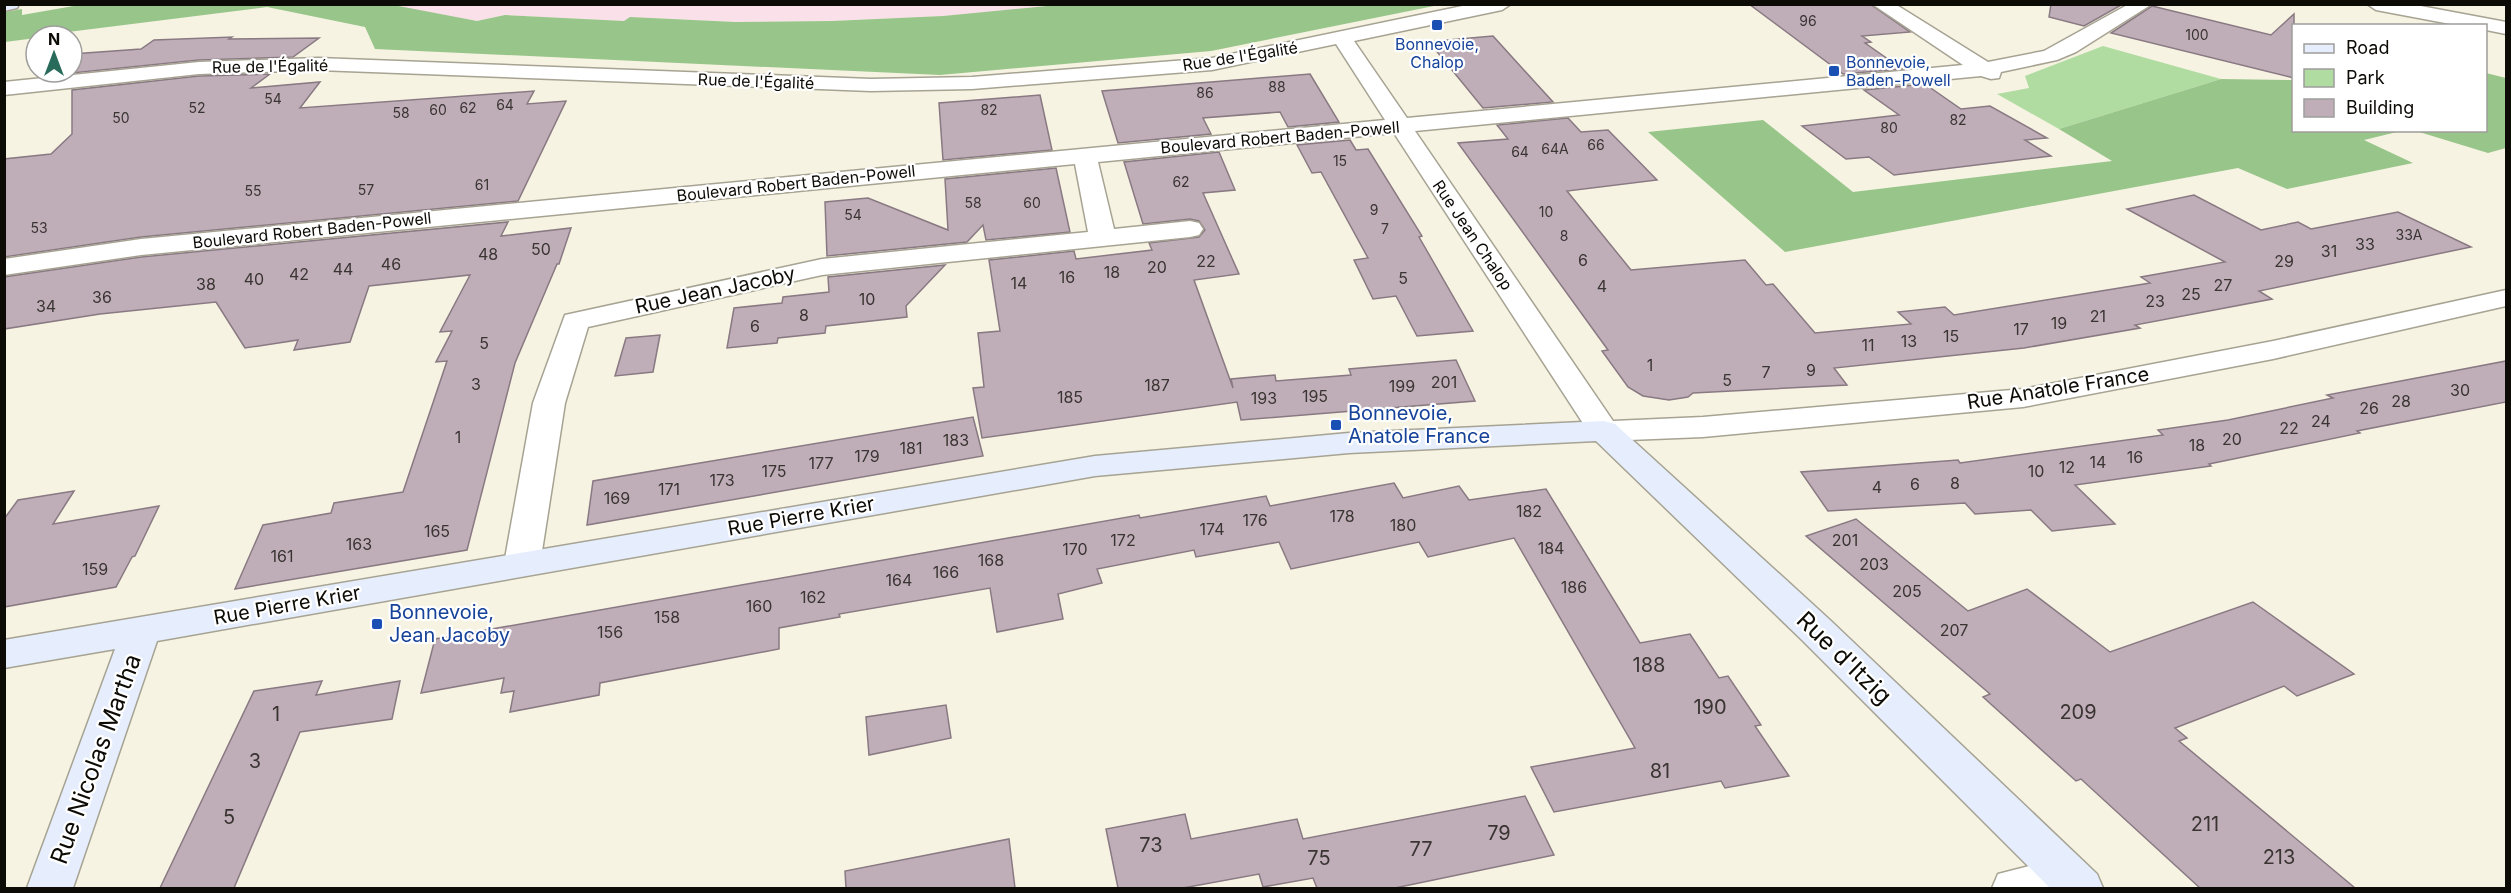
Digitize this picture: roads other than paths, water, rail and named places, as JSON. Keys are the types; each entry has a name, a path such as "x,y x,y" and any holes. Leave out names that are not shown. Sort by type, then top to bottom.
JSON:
{"main road":[{"path":"4,5 10,4"},
{"name":"Rue Pierre Krier","path":"4,654 1095,465 1275,446 1513,433 1604,431"},
{"name":"Rue d'Itzig","path":"1604,431 1816,630 2074,882"},
{"name":"Rue Nicolas Martha","path":"50,888 141,630"}],"street":[{"name":"Rue de l'Égalité","path":"4,89 199,68 318,64 872,85 972,83 1212,64 1502,4"},
{"path":"1881,4 1985,69 2060,52 2143,4"},
{"path":"2376,4 2484,24"},
{"path":"2487,24 2506,28"},
{"name":"Rue Jean Chalop","path":"1342,38 1604,431"},
{"name":"Boulevard Robert Baden-Powell","path":"4,267 141,247 1588,107 1642,121 1999,82 1985,69"},
{"path":"1085,155 1103,238"},
{"name":"Rue Jean Jacoby","path":"522,564 549,403 574,321 822,267 1190,229"},
{"name":"Rue Anatole France","path":"1604,431 1703,427 2023,398 2272,350 2506,298"},
{"path":"2015,888 2074,882"}],"place":[{"name":"Bonnevoie, Chalop","path":"1437,25"},
{"name":"Bonnevoie, Baden-Powell","path":"1834,71"},
{"name":"Bonnevoie, Anatole France","path":"1336,425"},
{"name":"Bonnevoie, Jean Jacoby","path":"377,624"}]}
